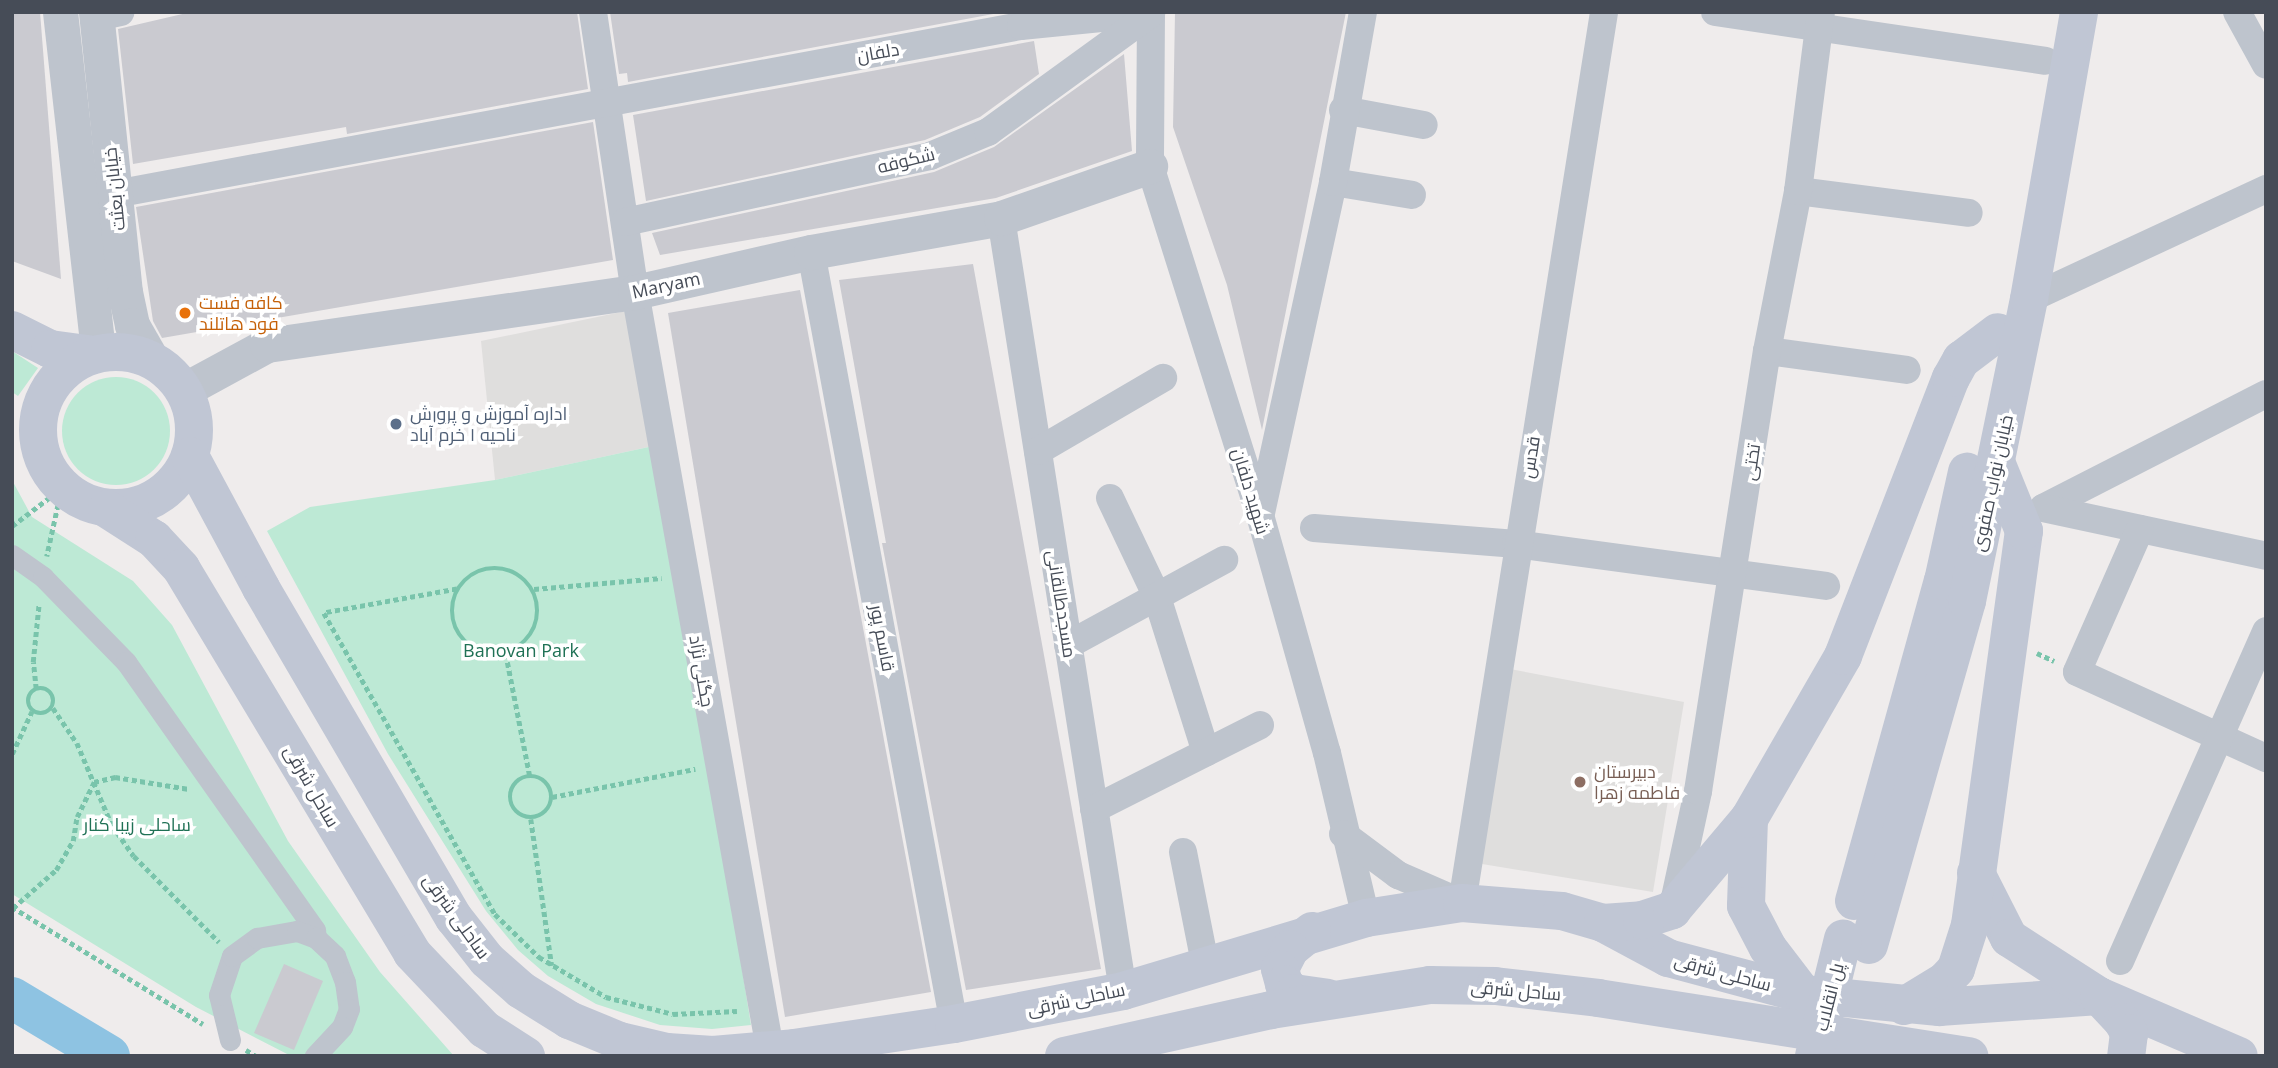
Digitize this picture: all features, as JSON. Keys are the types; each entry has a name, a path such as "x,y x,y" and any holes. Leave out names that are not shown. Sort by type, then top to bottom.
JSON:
{"main road":[{"name":"خیابان نواب صفوی","path":"1856,942 1943,581 1998,332 2053,12"},
{"name":"خیابان نواب صفوی","path":"1856,942 1978,551 2029,299 2079,12"},
{"path":"12,330 50,349 96,354 134,353 152,360 184,390 195,433 190,456 178,479 158,496 134,507 107,509 82,502 62,488 46,468 25,425 57,377 96,354"},
{"path":"1603,923 1642,920 1672,910 1748,819 1843,656 1951,378 1961,360 1998,332"},
{"name":"ساحلی شرقی","path":"190,456 217,510 425,873 487,960 521,990 569,1020 620,1041 667,1052 713,1055 954,1024 1123,990 1312,931 1366,918 1462,904 1562,911 1603,923 1668,958 1803,994 1904,1006 2099,996 2239,1056"},
{"path":"1904,1006 1945,981 1964,954 2011,641 2024,531 1996,462"},
{"name":"ساحل شرقی","path":"107,509 154,539 181,568 412,953 484,1029 526,1056"},
{"path":"1978,551 1989,539 2002,541 2019,566"},
{"path":"1748,819 1746,905 1768,948 1803,994"},
{"path":"1976,873 2009,938 2099,996 2129,1033 2126,1056"},
{"path":"1312,931 1290,949 1280,969 1284,984 1294,993 1336,999"},
{"name":"پل انقلاب","path":"1814,1056 1856,942"},
{"name":"پل انقلاب","path":"1841,1056 1856,942"},
{"path":"1211,961 1258,961 1266,974 1264,989 1250,1006 1228,1020"},
{"name":"ساحل شرقی","path":"1064,1056 1336,999 1430,985 1495,986 1970,1056"}],"street":[{"name":"خیابان بعثت","path":"60,12 96,354"},
{"name":"چگنی نژاد","path":"593,12 635,292 770,1049"},
{"path":"1260,515 1333,181 1343,110 1363,12"},
{"name":"قدس","path":"1462,904 1516,544 1604,12"},
{"path":"1715,12 1819,20 2045,61"},
{"path":"2237,12 2266,65"},
{"name":"دلفان","path":"115,194 1021,26 1151,13"},
{"name":"شهید دلفان","path":"1151,13 1150,166 1260,515 1326,753 1343,834 1366,918"},
{"name":"شکوفه","path":"625,222 930,156 988,132 1151,13"},
{"name":"خیابان بعثت","path":"104,14 115,194 130,314 152,360"},
{"name":"تختی","path":"1672,910 1698,790 1735,570 1767,351 1798,191 1819,20"},
{"path":"1343,110 1424,125"},
{"name":"Maryam","path":"184,390 267,345 635,292 811,252 1002,218 1150,166"},
{"path":"1333,181 1412,195"},
{"path":"2029,299 2266,189"},
{"path":"1798,191 1969,213"},
{"name":"مسجدطالقانی","path":"1002,218 1123,990"},
{"name":"قاسم پور","path":"811,252 954,1024"},
{"path":"1767,351 1907,370"},
{"path":"1038,452 1163,378"},
{"path":"2266,394 2043,508 2266,556"},
{"path":"1110,498 1157,597 1206,752"},
{"path":"1314,528 1516,544 1735,570 1826,586"},
{"path":"2140,529 2077,672 2266,758"},
{"path":"12,555 43,577 103,637 214,785 315,930 316,938"},
{"path":"1068,645 1224,560"},
{"path":"2120,961 2266,631"},
{"path":"1094,809 1261,725"},
{"path":"1343,834 1398,875 1462,904"},
{"path":"1183,852 1211,961"},
{"path":"230,1040 219,995 232,956 257,937 297,930 316,938 335,956 345,982 349,1009 342,1027 314,1056"}],"path":[{"path":"496,567 517,573 534,589 540,608 536,628 524,645 506,654 476,650 455,629 451,609 457,589 473,573 496,567"},
{"path":"534,589 665,577 668,591"},
{"path":"457,589 324,613 495,914 513,936 552,966 606,997 643,1009 737,1013 735,1000"},
{"path":"2011,641 2077,672"},
{"path":"506,654 530,776"},
{"path":"12,754 33,711 28,697 39,687 53,693 53,708 71,732 112,825 134,856 232,956"},
{"path":"33,711 47,713 53,708"},
{"path":"695,755 699,782"},
{"path":"552,797 697,769"},
{"path":"530,776 549,787 552,797 549,808 531,819 520,816 509,798 520,779 530,776"},
{"path":"94,782 115,777 173,789 214,785"},
{"path":"94,782 77,817 74,841 56,870 13,908 256,1056"},
{"path":"531,819 552,966"}],"shaded area":[{"path":"626,311 658,445 495,480 481,341"},
{"name":"دبیرستان فاطمه زهرا","path":"1510,669 1684,702 1653,892 1476,863"}],"green space":[{"path":"12,351 38,368 18,396 12,392"},
{"path":"116,377 137,381 154,393 166,410 170,431 166,452 154,469 137,481 116,485 95,481 78,469 66,452 62,431 66,410 78,393 95,381"},
{"name":"Banovan Park","path":"658,445 751,1025 712,1029 660,1025 596,1004 548,976 518,950 486,911 388,754 267,531 310,507 495,480"},
{"name":"ساحلی زیبا کنار","path":"12,480 32,517 133,581 172,625 288,841 380,972 454,1056 291,1056 196,1007 12,894"}],"building":[{"path":"12,12 40,12 61,279 12,261"},
{"path":"191,12 577,12 588,89 347,134 346,127 133,164 118,29"},
{"path":"610,12 1004,12 628,82 627,73 619,74"},
{"path":"1175,12 1346,12 1262,430 1227,285 1173,127"},
{"path":"1034,41 1039,74 980,117 925,140 646,201 633,115"},
{"path":"1124,54 1132,151 996,198 660,255 652,233 934,172 994,147"},
{"path":"593,122 613,260 162,338 153,321 136,207"},
{"path":"973,264 1101,969 966,990 882,543 886,543 839,280"},
{"path":"800,290 931,992 785,1017 668,313"},
{"path":"284,964 323,981 294,1050 254,1033"}],"waterway":[{"path":"12,998 109,1056"}],"place":[{"name":"کافه فست فود هاتلند","path":"185,313"},
{"name":"اداره آموزش و پرورش ناحیه ۱ خرم آباد","path":"396,424"},
{"name":"دبیرستان فاطمه زهرا","path":"1580,782"}]}
